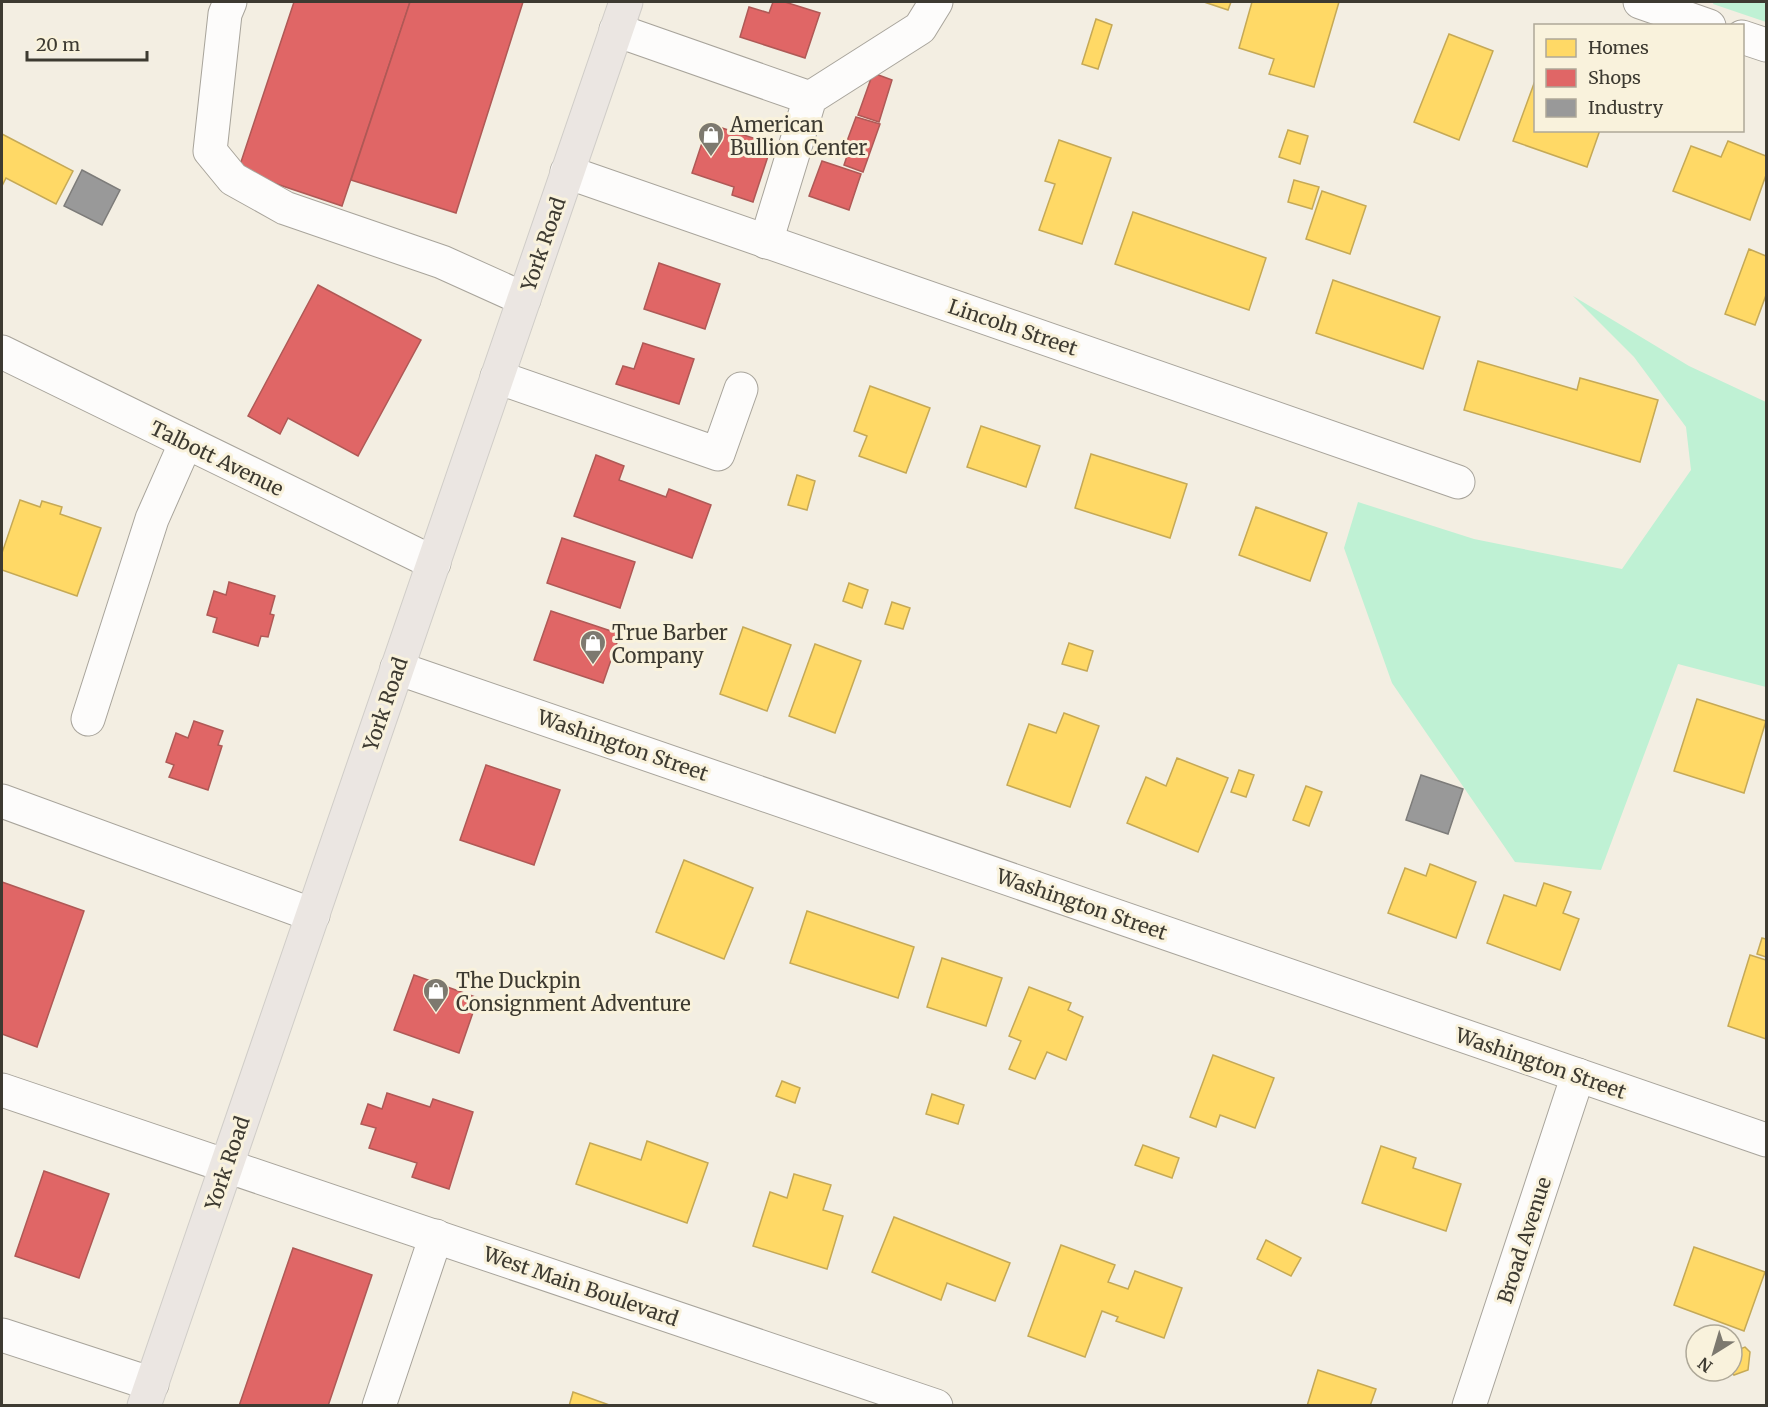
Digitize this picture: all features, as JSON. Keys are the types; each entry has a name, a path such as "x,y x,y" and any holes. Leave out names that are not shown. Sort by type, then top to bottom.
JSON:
{"main road":[{"name":"York Road","path":"148,1395 621,16"}],"street":[{"path":"230,2 225,14 210,151 233,179 285,208 442,262 524,299"},
{"path":"766,242 810,98 920,28 936,2"},
{"path":"1640,2 1703,24"},
{"path":"621,16 810,98"},
{"path":"1744,37 1767,45"},
{"name":"Lincoln Street","path":"567,172 1458,482"},
{"name":"Talbott Avenue","path":"2,352 434,563"},
{"path":"497,377 718,454 741,389"},
{"path":"88,719 152,519 186,442"},
{"name":"Washington Street","path":"398,668 1767,1140"},
{"path":"2,801 313,915"},
{"name":"Broad Avenue","path":"1469,1406 1578,1075"},
{"name":"West Main Boulevard","path":"2,1091 936,1406"},
{"path":"379,1406 436,1236"},
{"path":"2,1335 148,1395"}],"green space":[{"path":"1714,2 1766,2 1766,22 1713,4"},
{"path":"1573,296 1689,366 1766,402 1766,687 1678,664 1601,870 1515,862 1392,683 1344,548 1358,502 1474,539 1622,569 1691,470 1686,427 1634,357"}],"building: Homes":[{"path":"1204,2 1231,2 1228,10"},
{"path":"1252,2 1339,2 1314,87 1269,74 1274,59 1239,48"},
{"path":"1096,19 1112,25 1098,69 1082,64"},
{"path":"1449,34 1493,51 1459,140 1414,122"},
{"path":"1534,83 1534,132 1599,132 1587,167 1513,141"},
{"path":"1288,130 1308,136 1300,164 1279,157"},
{"path":"2,134 73,171 56,204 6,178 2,186"},
{"path":"1059,140 1111,158 1082,244 1039,230 1055,184 1045,181"},
{"path":"1728,141 1766,156 1766,175 1750,220 1673,191 1691,146 1721,157"},
{"path":"1294,180 1319,187 1312,209 1288,202"},
{"path":"1322,191 1366,206 1350,254 1306,239"},
{"path":"1133,212 1266,258 1249,310 1115,264"},
{"path":"1749,249 1766,256 1766,295 1755,325 1725,314"},
{"path":"1333,280 1440,317 1423,369 1316,333"},
{"path":"1478,361 1577,390 1580,378 1658,400 1640,462 1464,410"},
{"path":"870,386 930,408 906,473 859,456 867,436 854,431"},
{"path":"981,426 1040,446 1026,487 967,467"},
{"path":"1091,454 1187,484 1170,538 1075,508"},
{"path":"797,475 815,481 807,510 788,505"},
{"path":"20,500 40,507 42,501 62,507 60,514 101,528 77,596 2,570 2,553"},
{"path":"1256,507 1327,533 1310,581 1239,555"},
{"path":"849,583 868,590 862,608 843,601"},
{"path":"892,602 910,608 903,629 885,624"},
{"path":"743,627 791,645 767,711 720,694"},
{"path":"1069,643 1093,651 1087,671 1062,664"},
{"path":"815,644 861,661 835,733 789,716"},
{"path":"1697,699 1766,721 1744,793 1674,771"},
{"path":"1064,713 1099,726 1070,807 1007,785 1029,724 1056,733"},
{"path":"1177,758 1228,778 1198,852 1127,823 1146,777 1166,786"},
{"path":"1239,770 1254,775 1246,797 1231,792"},
{"path":"1306,786 1322,792 1309,826 1293,820"},
{"path":"684,860 753,888 724,959 656,932"},
{"path":"1430,864 1476,882 1456,938 1388,913 1405,868 1426,876"},
{"path":"1544,883 1571,892 1563,913 1579,919 1560,970 1487,943 1504,895 1536,906"},
{"path":"807,911 914,947 898,998 790,963"},
{"path":"1762,938 1766,939 1766,957 1757,954"},
{"path":"1750,955 1766,960 1766,1039 1728,1026"},
{"path":"942,958 1002,978 986,1026 927,1007"},
{"path":"1029,987 1071,1003 1068,1010 1083,1017 1066,1060 1047,1052 1035,1079 1009,1069 1021,1041 1009,1036"},
{"path":"1213,1055 1274,1078 1255,1128 1220,1115 1216,1127 1190,1117"},
{"path":"782,1081 800,1088 795,1103 776,1096"},
{"path":"932,1094 964,1105 958,1124 926,1114"},
{"path":"647,1141 708,1163 687,1223 576,1184 590,1143 641,1160"},
{"path":"1143,1145 1179,1158 1172,1178 1135,1165"},
{"path":"1381,1146 1416,1158 1413,1168 1461,1184 1446,1231 1362,1203"},
{"path":"794,1174 831,1185 823,1210 843,1216 827,1269 753,1246 770,1192 787,1198"},
{"path":"894,1217 1010,1263 995,1301 947,1283 941,1300 872,1272"},
{"path":"1266,1240 1301,1258 1291,1276 1257,1259"},
{"path":"1061,1245 1115,1265 1108,1282 1128,1289 1135,1271 1182,1288 1164,1338 1116,1321 1118,1317 1102,1311 1085,1357 1028,1336"},
{"path":"1694,1247 1765,1272 1744,1331 1744,1323 1722,1323 1674,1305"},
{"path":"1744,1347 1750,1352 1748,1370 1744,1371"},
{"path":"1318,1370 1376,1389 1370,1406 1307,1406"},
{"path":"573,1392 612,1406 569,1406"}],"building: Shops":[{"path":"294,2 410,2 342,206 238,171"},
{"path":"410,2 523,2 456,213 351,180"},
{"path":"773,2 785,2 820,13 805,58 740,37 749,7 769,13"},
{"path":"873,73 892,80 879,122 858,115"},
{"path":"856,117 880,124 863,172 844,165 848,153 843,152"},
{"path":"722,128 772,144 753,202 732,195 734,187 692,173 703,140 717,144"},
{"path":"822,161 861,174 849,210 809,196"},
{"path":"659,263 720,284 705,329 644,309"},
{"path":"318,285 421,340 358,456 288,418 280,434 248,416"},
{"path":"643,343 694,359 679,404 616,384 623,366 634,369"},
{"path":"596,455 624,466 619,480 666,497 669,489 711,505 692,558 574,516"},
{"path":"562,538 635,562 620,608 547,583"},
{"path":"229,582 275,596 270,614 274,615 268,637 261,636 258,646 213,632 217,618 207,615 214,591 226,595"},
{"path":"551,611 620,634 603,683 534,660"},
{"path":"194,721 223,731 218,745 222,746 208,790 169,777 174,765 166,762 176,733 188,738"},
{"path":"486,765 560,790 534,865 460,840"},
{"path":"2,882 84,911 37,1047 2,1034"},
{"name":"The Duckpin Consignment Adventure","path":"414,975 478,998 459,1053 394,1030"},
{"path":"387,1093 430,1107 433,1099 473,1112 449,1189 412,1177 417,1163 369,1148 376,1128 361,1124 368,1104 382,1109"},
{"path":"44,1171 109,1194 79,1278 15,1256"},
{"path":"293,1248 372,1275 328,1406 239,1406"}],"building: Industry":[{"path":"82,170 120,190 102,225 64,206"},
{"path":"1421,775 1463,789 1448,834 1406,820"}],"place":[{"name":"American Bullion Center","path":"711,158"},
{"name":"True Barber Company","path":"593,666"},
{"name":"The Duckpin Consignment Adventure","path":"436,1014"}]}
